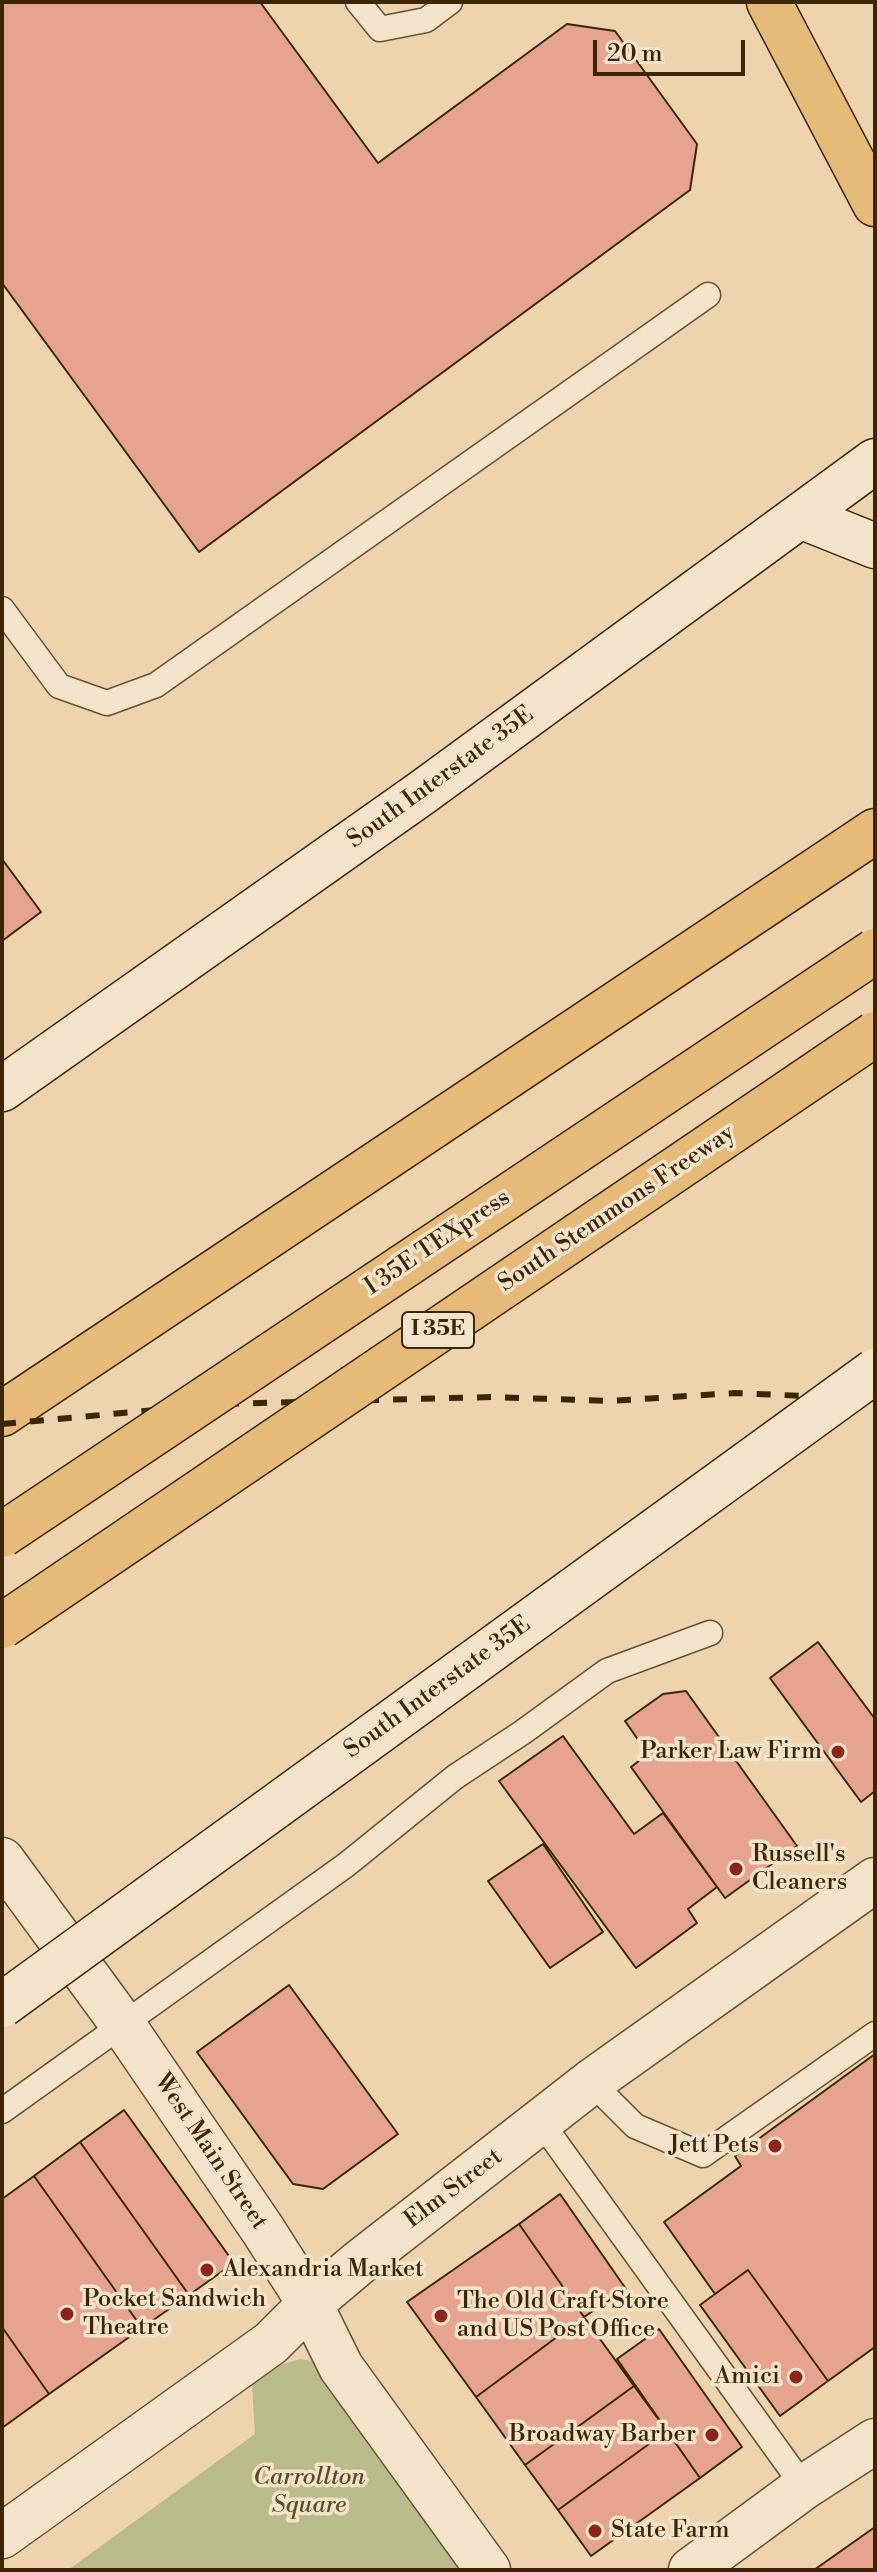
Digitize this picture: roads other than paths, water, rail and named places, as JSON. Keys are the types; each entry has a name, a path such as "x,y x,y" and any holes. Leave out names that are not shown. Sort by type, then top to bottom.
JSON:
{"main road":[{"path":"769,2 875,204"},
{"path":"2,1414 875,831"},
{"name":"I 35E TEXpress","path":"2,1535 875,951"},
{"name":"South Stemmons Freeway","path":"2,1626 875,1034"}],"street":[{"name":"South Interstate 35E","path":"2,1089 423,792 875,461"},
{"path":"800,516 875,546"},
{"name":"South Interstate 35E","path":"13,1991 875,1371"},
{"name":"West Main Street","path":"2,1860 123,2025 263,2230 310,2304 341,2367 488,2570"},
{"name":"Elm Street","path":"2,2536 271,2343 310,2304 380,2245 591,2082 875,1880"},
{"path":"691,2570 804,2487 875,2441"}],"lane":[{"path":"358,2 380,29 426,20 450,2"},
{"path":"2,609 59,686 107,703 156,685 708,295"},
{"path":"2,2111 346,1865 455,1777 607,1671 710,1633"},
{"path":"591,2082 635,2126 703,2155 875,2034"},
{"path":"541,2122 804,2487"}],"railway":[{"path":"2,1424 222,1404 492,1397 611,1401 735,1393 875,1399"}],"place":[{"name":"Parker Law Firm","path":"838,1752"},
{"name":"Russell's Cleaners","path":"736,1869"},
{"name":"Jett Pets","path":"775,2146"},
{"name":"Alexandria Market","path":"207,2270"},
{"name":"Pocket Sandwich Theatre","path":"67,2314"},
{"name":"The Old Craft Store and US Post Office","path":"441,2316"},
{"name":"Amici","path":"796,2377"},
{"name":"Broadway Barber","path":"712,2435"},
{"name":"State Farm","path":"595,2531"}],"park label":[{"name":"Carrollton Square","path":"309,2492"}]}
